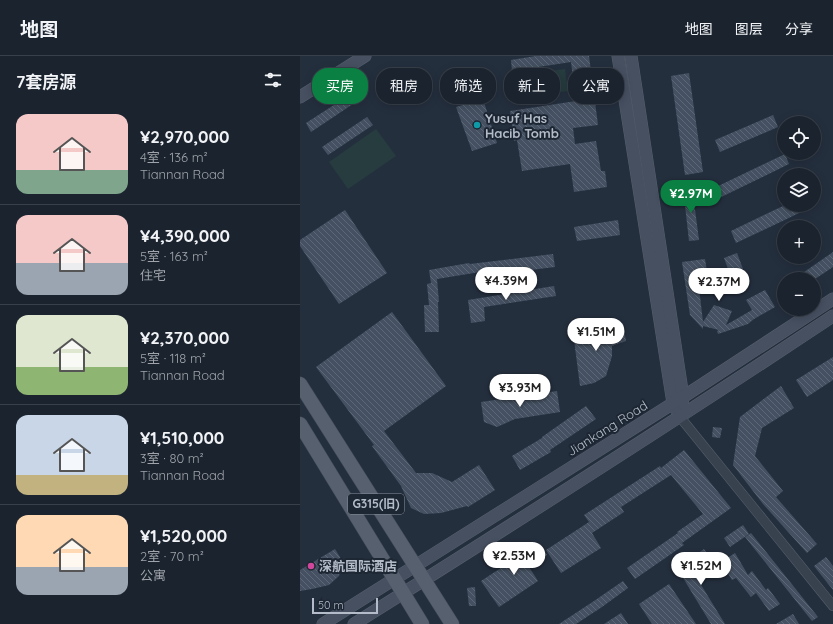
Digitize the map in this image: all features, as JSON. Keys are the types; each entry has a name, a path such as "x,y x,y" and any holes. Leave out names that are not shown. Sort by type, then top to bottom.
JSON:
{"main road":[{"path":"300,97 365,56"},
{"path":"618,56 678,400"},
{"path":"631,56 680,417"},
{"name":"Jiankang Road","path":"323,624 678,400 833,299"},
{"path":"354,624 425,581 680,417 833,316"},
{"name":"G315(旧)","path":"300,384 452,624"},
{"name":"G315(旧)","path":"300,424 422,624"}],"street":[{"path":"680,417 833,606"}],"green space":[{"path":"565,69 568,91 560,92 560,70"},
{"path":"376,129 396,156 348,189 329,162"}],"building":[{"path":"536,56 589,56 591,68 572,68 571,62 532,68 512,68 511,60"},
{"path":"689,73 703,172 685,175 671,76"},
{"path":"568,102 568,104 595,104 598,125 573,128 575,144 596,141 601,171 605,171 607,187 574,192 570,164 522,171 517,140 514,141 510,111"},
{"path":"335,104 353,104 311,132 306,123"},
{"name":"Yusuf Has Hacib Tomb","path":"466,104 485,104 497,143 472,151 456,107"},
{"path":"773,115 777,125 777,127 720,152 715,140"},
{"path":"367,117 373,125 328,155 322,147"},
{"path":"777,158 777,160 787,160 789,164 777,168 777,170 715,200 710,190"},
{"path":"692,187 699,240 689,241 683,188"},
{"path":"777,209 777,212 801,212 784,220 777,220 777,224 736,243 731,231"},
{"path":"345,210 387,273 339,304 300,246 300,240"},
{"path":"618,220 620,235 577,241 574,227"},
{"path":"833,252 833,267 821,275 821,272 804,272 816,264 821,264 821,260"},
{"path":"737,253 743,269 730,274 724,258"},
{"path":"553,254 555,267 480,276 480,272 437,279 439,332 425,332 424,305 429,305 427,284 431,283 429,270 469,263"},
{"path":"705,259 708,278 698,279 703,322 714,305 732,311 726,325 752,310 746,300 765,290 775,307 748,324 718,334 717,331 719,330 703,326 703,329 690,315 682,262"},
{"path":"554,286 556,296 484,307 485,321 471,323 468,300"},
{"path":"392,312 446,386 384,431 416,473 432,473 452,482 479,465 495,490 468,507 441,513 424,514 411,508 401,486 372,446 374,445 316,367"},
{"path":"623,323 626,341 612,346 612,356 606,376 594,383 580,386 573,332"},
{"path":"833,357 833,380 807,397 796,380"},
{"path":"781,386 794,408 762,428 755,456 783,491 776,497 817,544 807,553 763,504 733,465 740,417"},
{"path":"557,391 560,412 515,419 497,427 484,422 481,402"},
{"path":"586,406 596,419 550,450 551,452 520,470 512,456 542,438"},
{"path":"713,427 722,428 720,438 712,437"},
{"path":"684,450 731,508 682,543 684,545 635,579 627,568 703,514 671,475 621,507 624,512 592,533 601,548 561,573 546,550 589,522 584,515 660,466 661,468"},
{"path":"743,525 749,534 730,547 724,538"},
{"path":"751,533 818,617 812,621 745,537"},
{"path":"539,543 547,555 529,567 538,581 499,607 481,581"},
{"path":"335,549 343,562 339,576 329,585 300,591 300,570"},
{"path":"704,549 713,562 695,575 725,624 711,624 680,573 692,565 688,560"},
{"path":"735,553 748,575 752,571 766,590 768,588 780,604 769,611 756,593 751,597 736,578 732,580 721,562"},
{"path":"826,557 833,566 833,590 814,566"},
{"path":"623,581 628,588 602,607 576,624 559,624 594,601"},
{"path":"669,584 696,624 652,624 639,604"},
{"path":"475,587 476,606 469,606 467,588"},
{"path":"621,613 628,624 604,624"},
{"path":"793,614 799,624 776,624"}],"place":[{"name":"Yusuf Has Hacib Tomb","path":"477,125"},
{"name":"深航国际酒店","path":"311,566"}]}
